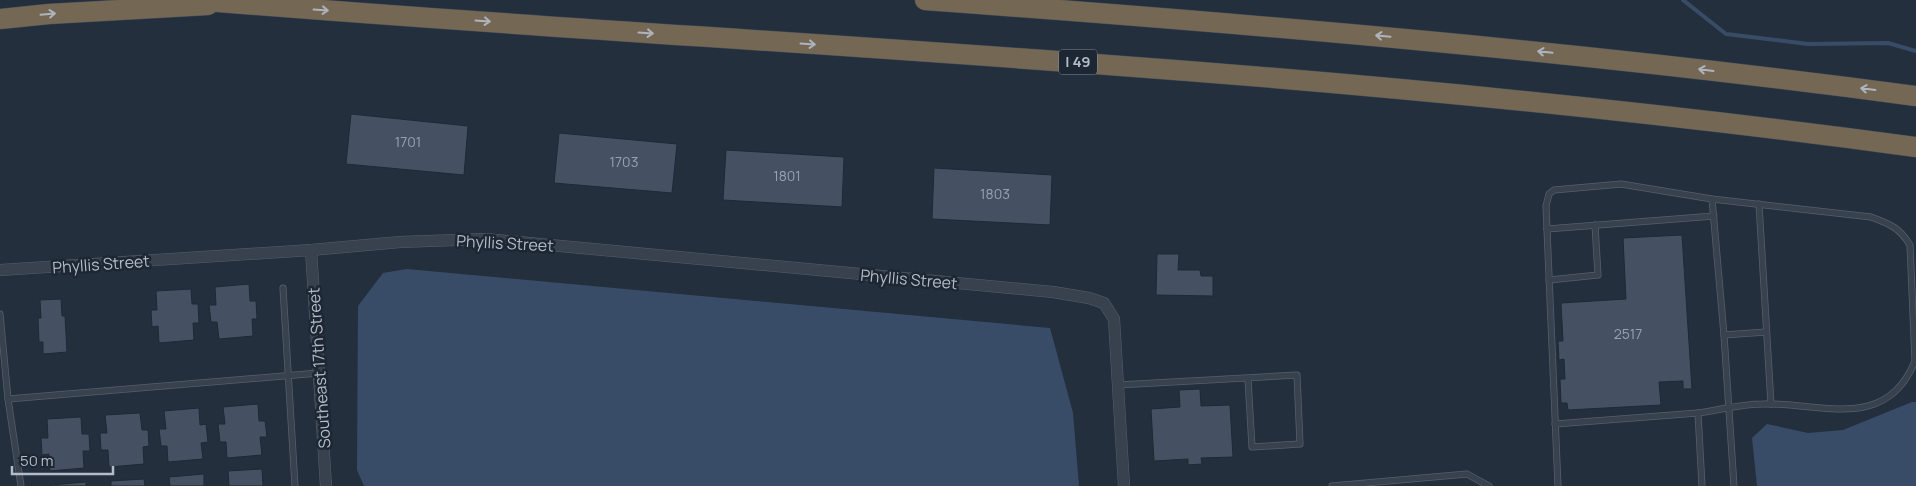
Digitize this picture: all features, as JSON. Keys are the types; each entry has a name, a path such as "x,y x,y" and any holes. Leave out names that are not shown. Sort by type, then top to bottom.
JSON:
{"highway":[{"name":"I 49","path":"194,0 1095,64 1406,89 1617,111 1916,147"},
{"path":"925,0 1431,41 1653,63 1916,96"},
{"path":"0,19 49,14 238,4"}],"street":[{"name":"Phyllis Street","path":"0,270 312,250 400,242 485,239 1080,296 1104,303 1114,319 1124,486"},
{"name":"Southeast 17th Street","path":"312,250 326,486"}],"lane":[{"path":"1555,424 1698,413 1770,404 1846,411 1864,407 1892,394 1910,374 1915,361 1910,245 1902,232 1891,224 1872,217 1712,199 1620,184 1554,190 1550,194 1546,206 1555,424 1558,486"},
{"path":"1712,199 1724,335 1734,486"},
{"path":"1759,204 1770,404"},
{"path":"1547,229 1714,216"},
{"path":"1549,280 1598,275 1595,225"},
{"path":"283,288 295,486"},
{"path":"0,314 8,399 21,486"},
{"path":"1724,335 1766,332"},
{"path":"8,399 319,373"},
{"path":"1118,385 1297,375 1300,444 1252,447 1248,379"},
{"path":"1698,413 1702,486"},
{"path":"1332,486 1468,474 1489,486"}],"water":[{"path":"407,269 1050,328 1073,413 1079,486 364,486 357,470 358,306 383,273"},
{"path":"1916,402 1916,486 1757,486 1752,438 1767,424 1808,433 1843,430"}],"building":[{"path":"351,114 468,126 464,175 346,164"},
{"path":"559,133 677,144 672,193 554,183"},
{"path":"726,150 844,157 842,207 723,200"},
{"path":"934,168 1052,175 1050,225 932,219"},
{"path":"1682,235 1692,389 1683,389 1683,381 1659,382 1661,405 1568,410 1567,403 1561,403 1560,379 1565,379 1564,359 1559,360 1558,341 1563,341 1561,303 1626,299 1623,238"},
{"path":"1157,254 1179,254 1178,270 1200,270 1201,276 1213,276 1213,296 1156,295"},
{"path":"249,284 250,301 256,301 257,319 252,319 253,336 219,339 217,322 211,322 209,305 216,305 215,287"},
{"path":"191,289 192,304 198,304 199,323 193,323 194,340 159,343 158,326 152,327 151,310 157,310 156,291"},
{"path":"61,299 62,316 65,316 67,352 43,354 43,342 39,342 38,318 41,318 40,300"},
{"path":"1200,389 1201,406 1230,405 1233,457 1201,458 1202,464 1188,465 1188,459 1154,461 1151,409 1180,407 1179,390"},
{"path":"258,404 259,421 265,421 267,437 260,437 262,455 227,458 226,442 220,442 218,424 225,424 223,407"},
{"path":"199,408 200,425 206,424 208,442 201,443 203,459 168,462 167,446 161,446 159,429 166,429 164,411"},
{"path":"140,413 142,430 148,430 149,446 143,447 144,464 109,467 108,450 101,450 100,433 107,433 105,415"},
{"path":"81,417 82,434 89,434 90,451 83,451 84,468 50,471 49,454 42,455 41,438 48,438 47,419"},
{"path":"262,469 263,486 229,486 228,471"},
{"path":"204,474 204,486 170,486 169,477"},
{"path":"144,479 145,486 111,486 111,481"},
{"path":"86,482 86,486 51,486 51,485"}],"waterway":[{"path":"1683,0 1726,34 1808,44 1888,43 1916,51"}]}
